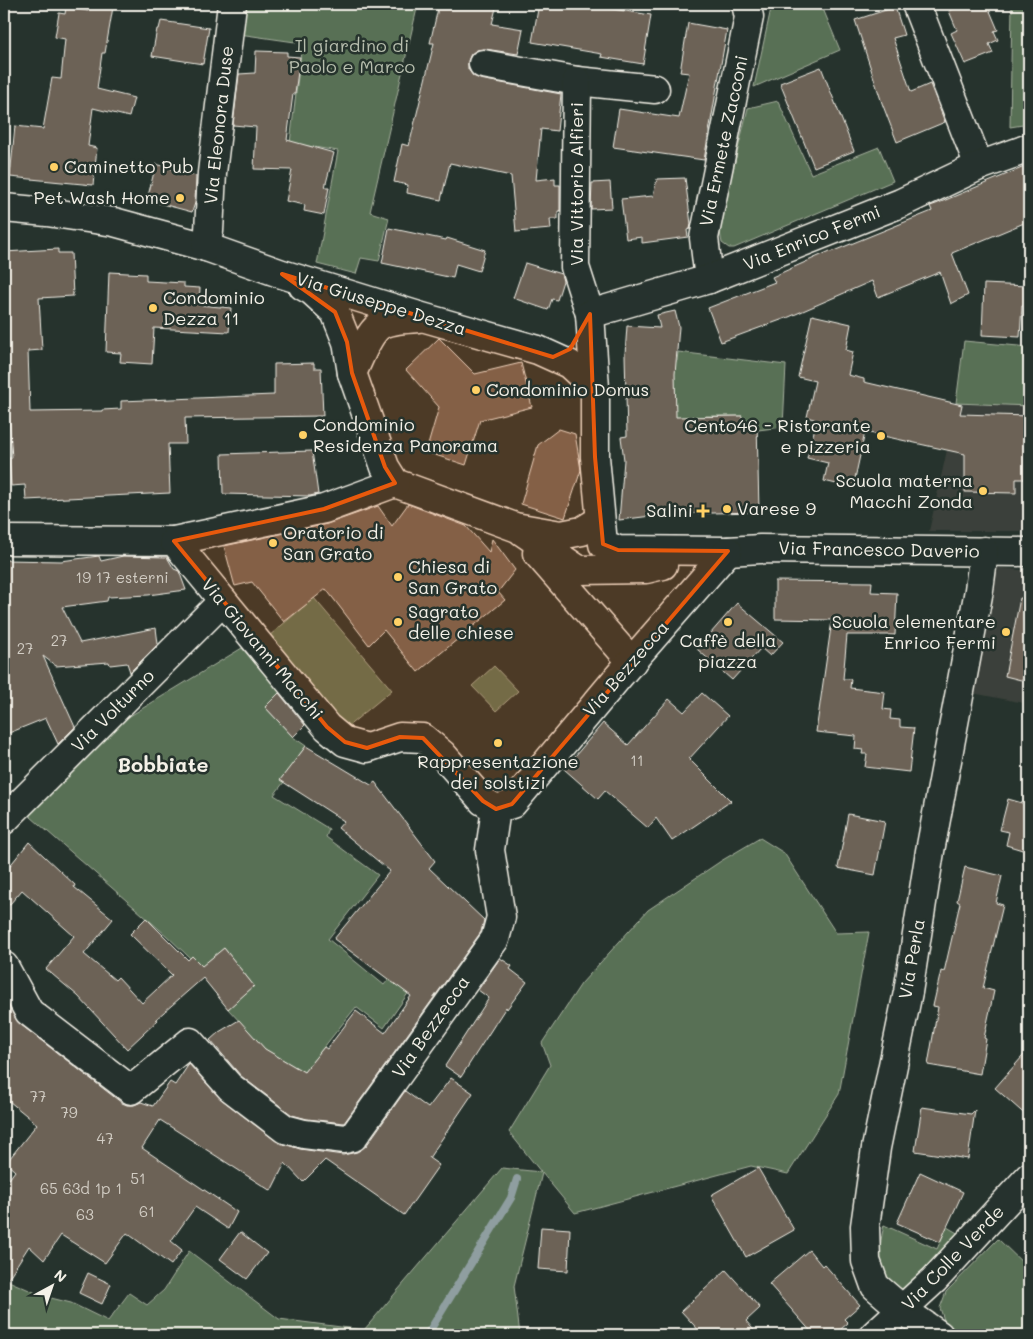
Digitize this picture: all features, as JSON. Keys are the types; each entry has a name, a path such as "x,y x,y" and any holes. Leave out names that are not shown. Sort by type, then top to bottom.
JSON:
{"street":[{"name":"Via Eleonora Duse","path":"206,247 209,231 212,173 232,4"},
{"name":"Via Ermete Zacconi","path":"709,279 704,238 749,17 746,4"},
{"path":"916,4 979,166"},
{"name":"Via Vittorio Alfieri","path":"483,64 577,81 654,89"},
{"name":"Via Vittorio Alfieri","path":"577,81 575,267 590,314 595,388"},
{"name":"Via Enrico Fermi","path":"590,314 709,279 901,203 979,166 1029,148"},
{"name":"Via Giuseppe Dezza","path":"4,208 114,222 206,247 282,274 538,350 569,364 595,388"},
{"path":"282,274 312,291 335,312 347,342 352,373 385,467 395,483 516,527 561,535 582,531 602,532 595,457 595,388"},
{"path":"553,357 570,349 581,334 590,314"},
{"path":"352,373 368,340 380,326 422,317"},
{"path":"4,540 174,542 324,509 395,483"},
{"path":"516,527 632,662"},
{"name":"Via Francesco Daverio","path":"516,527 579,570 646,569 728,550"},
{"name":"Via Francesco Daverio","path":"602,532 618,550 760,549 1029,552"},
{"name":"Via Giovanni Macchi","path":"174,542 327,727 345,742 367,748 400,737 423,738 442,754 483,801 496,809"},
{"name":"Via Bezzecca","path":"4,966 29,1012 130,1090 190,1042 230,1087 285,1129 304,1134 345,1139 354,1137 495,939 501,917 490,850 496,809 512,804 728,550"},
{"name":"Via Perla","path":"939,1335 903,1310 875,1286 866,1261 866,1226 876,1148 908,992 930,851 984,552"},
{"name":"Via Volturno","path":"4,820 222,602"},
{"name":"Via Colle Verde","path":"874,1335 934,1280 1029,1177"}],"highlighted area":[{"path":"282,274 553,357 570,349 590,314 595,457 603,544 618,550 728,551 512,804 496,809 483,801 423,738 400,737 367,748 345,742 327,727 174,541 324,509 395,483 385,467 352,373 347,342 335,312"}],"shaded area":[{"name":"Scuola materna Macchi Zonda","path":"962,404 1029,406 1029,531 929,531 947,450 952,451"},
{"name":"Scuola elementare Enrico Fermi","path":"995,567 1029,571 1029,704 972,693"}],"green space":[{"name":"Il giardino di Paolo e Marco","path":"243,4 418,4 370,212 389,218 379,261 361,258 356,274 317,264 338,151 290,143 302,43 239,34"},
{"path":"772,4 821,4 840,50 754,87"},
{"path":"1012,4 1029,4 1029,124 1010,127"},
{"path":"778,101 811,174 879,147 893,181 734,248 729,248 722,243 719,227 748,108"},
{"path":"964,341 1029,347 1029,406 956,403"},
{"path":"678,352 786,365 783,427 758,430 757,421 742,421 742,416 706,416 669,457 673,361 677,361"},
{"path":"314,598 392,690 346,728 269,636"},
{"path":"242,648 280,693 265,707 293,737 306,746 281,780 284,782 274,795 329,829 326,837 378,875 328,939 384,985 393,974 411,989 384,1028 356,1007 304,1072 265,1049 228,1009 254,986 224,948 202,966 193,957 190,958 23,810 92,739"},
{"path":"494,666 518,691 496,711 472,686"},
{"path":"760,838 784,853 836,933 869,932 839,1094 788,1174 751,1166 575,1213 542,1173 514,1286 520,1335 4,1335 4,1279 43,1296 71,1303 108,1321 129,1293 147,1305 164,1290 189,1251 279,1319 364,1330 502,1168 541,1172 509,1132 550,1065 542,1043 581,984 648,910 721,861"},
{"path":"884,1225 937,1249 947,1227 959,1234 905,1291 888,1279 883,1271 880,1245"},
{"path":"998,1239 1029,1269 1029,1329 1024,1335 958,1335 944,1320 940,1308 946,1292"}],"building":[{"path":"90,4 113,7 105,53 102,53 97,89 134,98 129,117 93,108 88,146 97,148 93,185 10,177 15,126 43,129 52,78 61,79 65,39 55,37 59,13 65,14 66,7 88,11"},
{"path":"439,4 497,4 492,24 523,29 518,54 485,49 477,50 471,54 468,61 468,69 473,76 480,79 561,94 557,131 541,129 536,180 555,178 555,185 560,185 560,211 558,211 558,219 550,219 551,229 516,232 511,176 450,163 441,200 407,193 408,185 394,182 402,144 409,146 434,43 430,43"},
{"path":"539,4 580,4 651,15 643,64 601,57 602,54 532,42"},
{"path":"965,4 987,4 998,30 994,31 998,40 989,44 993,53 965,64 951,33 957,30 949,11"},
{"path":"895,7 904,35 893,38 911,92 930,84 945,122 897,142 855,20"},
{"path":"161,21 209,28 203,64 152,56 157,29 159,29"},
{"path":"688,23 727,30 704,160 613,147 619,109 679,118 689,73 680,72"},
{"path":"256,51 287,52 287,56 300,57 287,140 334,153 325,187 329,187 324,215 304,211 305,205 286,201 292,170 254,169 256,127 233,125 239,74 255,73"},
{"path":"821,67 854,151 814,167 780,83"},
{"path":"156,164 196,176 195,203 192,212 147,200"},
{"path":"1029,165 1029,221 952,253 968,295 951,304 940,272 878,297 872,281 789,317 721,342 708,308 775,282 772,277 830,251 932,211 930,206"},
{"path":"685,178 691,224 690,229 687,230 688,237 642,243 642,237 626,239 621,199 653,196 657,179"},
{"path":"610,182 612,208 591,209 592,183"},
{"path":"389,228 446,240 447,238 485,250 479,271 456,264 453,278 382,263"},
{"path":"58,249 58,253 71,253 73,296 39,298 42,350 28,351 30,412 121,409 121,401 274,395 274,364 314,363 314,368 321,368 323,416 185,418 186,444 168,444 170,493 26,500 25,485 11,486 9,458 12,458 7,352 4,352 4,252"},
{"path":"525,263 561,274 563,281 557,300 552,299 548,310 513,298"},
{"name":"Condominio Dezza 11","path":"109,272 146,274 146,281 184,283 184,287 200,288 199,305 231,308 229,332 154,328 152,364 120,362 121,353 106,352"},
{"path":"984,284 1027,286 1026,306 1022,306 1020,337 982,335"},
{"path":"675,311 679,327 675,374 676,417 742,416 742,421 757,421 759,512 667,514 619,520 624,460 621,437 627,436 625,354 627,326 660,328 657,315"},
{"path":"812,315 851,324 846,350 853,352 848,375 864,379 864,382 962,405 960,414 1029,416 1029,479 1016,479 1016,493 965,492 965,454 865,432 853,488 824,481 828,463 807,458 817,420 807,417 815,381 798,377"},
{"name":"Condominio Domus","path":"439,338 475,374 521,363 532,407 480,420 466,465 426,452 439,407 406,370"},
{"path":"559,429 575,434 581,470 565,518 521,504 538,445"},
{"path":"312,451 318,494 310,496 223,494 222,454"},
{"path":"408,504 466,526 489,552 492,539 515,570 498,592 505,600 418,672 384,630 369,645 326,589 284,622 252,582 235,586 224,546 327,524 378,506 392,526"},
{"path":"99,556 101,561 123,556 167,557 174,569 179,571 186,590 148,595 108,597 107,601 62,607 80,643 156,628 158,644 130,672 127,663 110,665 109,662 56,666 43,656 75,727 58,744 46,718 4,735 4,560 61,561"},
{"path":"775,581 872,582 871,592 897,593 895,635 847,635 843,679 851,679 850,688 885,692 883,709 891,710 890,719 900,720 900,727 914,728 909,772 865,767 867,754 862,754 863,750 855,749 856,736 816,732 832,620 775,619"},
{"path":"1020,598 1029,599 1029,682 1005,676"},
{"path":"737,603 783,642 770,656 761,648 732,680 697,649"},
{"path":"279,693 305,725 293,737 265,707"},
{"path":"702,693 728,716 689,759 731,801 672,841 656,818 648,828 605,791 598,799 564,769 603,723 628,745 669,699 684,712"},
{"path":"306,746 371,785 375,782 435,861 429,868 484,920 481,932 344,1123 307,1119 292,1115 241,1076 210,1040 239,1020 265,1049 304,1072 324,1047 327,1049 356,1011 385,1033 411,996 334,939 390,871 338,828 344,821 280,780"},
{"path":"1008,799 1029,805 1029,852 1006,845 1009,832 1000,830"},
{"path":"848,814 885,821 875,875 838,868"},
{"path":"29,842 75,885 74,887 113,919 84,954 115,980 118,977 142,1003 172,975 130,934 146,918 188,960 192,956 202,966 224,948 254,986 228,1009 203,978 156,1019 158,1020 127,1049 78,996 46,969 74,936 22,890 4,911 4,873"},
{"path":"965,867 1002,876 996,903 1003,905 983,988 994,991 984,1038 986,1039 980,1074 928,1065 938,1007 933,1006 941,971 944,972 960,903 957,901"},
{"path":"500,958 512,966 510,969 527,982 507,1009 506,1007 461,1077 445,1066 489,998 478,990"},
{"path":"4,998 20,1024 122,1103 134,1105 141,1102 153,1106 170,1082 175,1085 189,1064 221,1099 276,1141 300,1149 343,1155 357,1152 366,1146 405,1091 428,1108 451,1078 473,1093 429,1158 439,1165 404,1215 325,1160 303,1182 285,1163 271,1191 160,1120 142,1148 237,1212 228,1229 195,1207 171,1241 182,1250 171,1265 127,1233 105,1263 61,1235 44,1260 29,1246 4,1285 4,1186 15,1171 6,1163 37,1124 4,1097"},
{"path":"1029,1049 1029,1118 995,1088"},
{"path":"922,1107 971,1114 975,1110 968,1159 915,1151"},
{"path":"758,1168 794,1230 746,1257 711,1195"},
{"path":"920,1172 963,1192 940,1242 897,1223"},
{"path":"541,1227 570,1229 568,1271 538,1269"},
{"path":"240,1232 267,1253 247,1279 220,1259"},
{"path":"809,1250 860,1305 844,1319 848,1323 834,1335 814,1335 769,1284"},
{"path":"726,1270 760,1308 746,1321 758,1335 703,1335 681,1311"},
{"path":"88,1273 111,1284 102,1304 79,1293"}],"waterway":[{"path":"427,1335 511,1198 517,1179"}],"place":[{"name":"Caminetto Pub","path":"54,167"},
{"name":"Pet Wash Home","path":"180,198"},
{"name":"Condominio Dezza 11","path":"153,308"},
{"name":"Condominio Domus","path":"476,390"},
{"name":"Condominio Residenza Panorama","path":"303,435"},
{"name":"Cento46 - Ristorante e pizzeria","path":"881,436"},
{"name":"Scuola materna Macchi Zonda","path":"983,491"},
{"name":"Varese 9","path":"727,509"},
{"name":"Salini","path":"703,511"},
{"name":"Oratorio di San Grato","path":"273,543"},
{"name":"Chiesa di San Grato","path":"398,577"},
{"name":"Sagrato delle chiese","path":"398,622"},
{"name":"Caffè della piazza","path":"728,622"},
{"name":"Scuola elementare Enrico Fermi","path":"1006,632"},
{"name":"Rappresentazione dei solstizi","path":"498,743"}],"district":[{"name":"Bobbiate","path":"163,765"}]}
